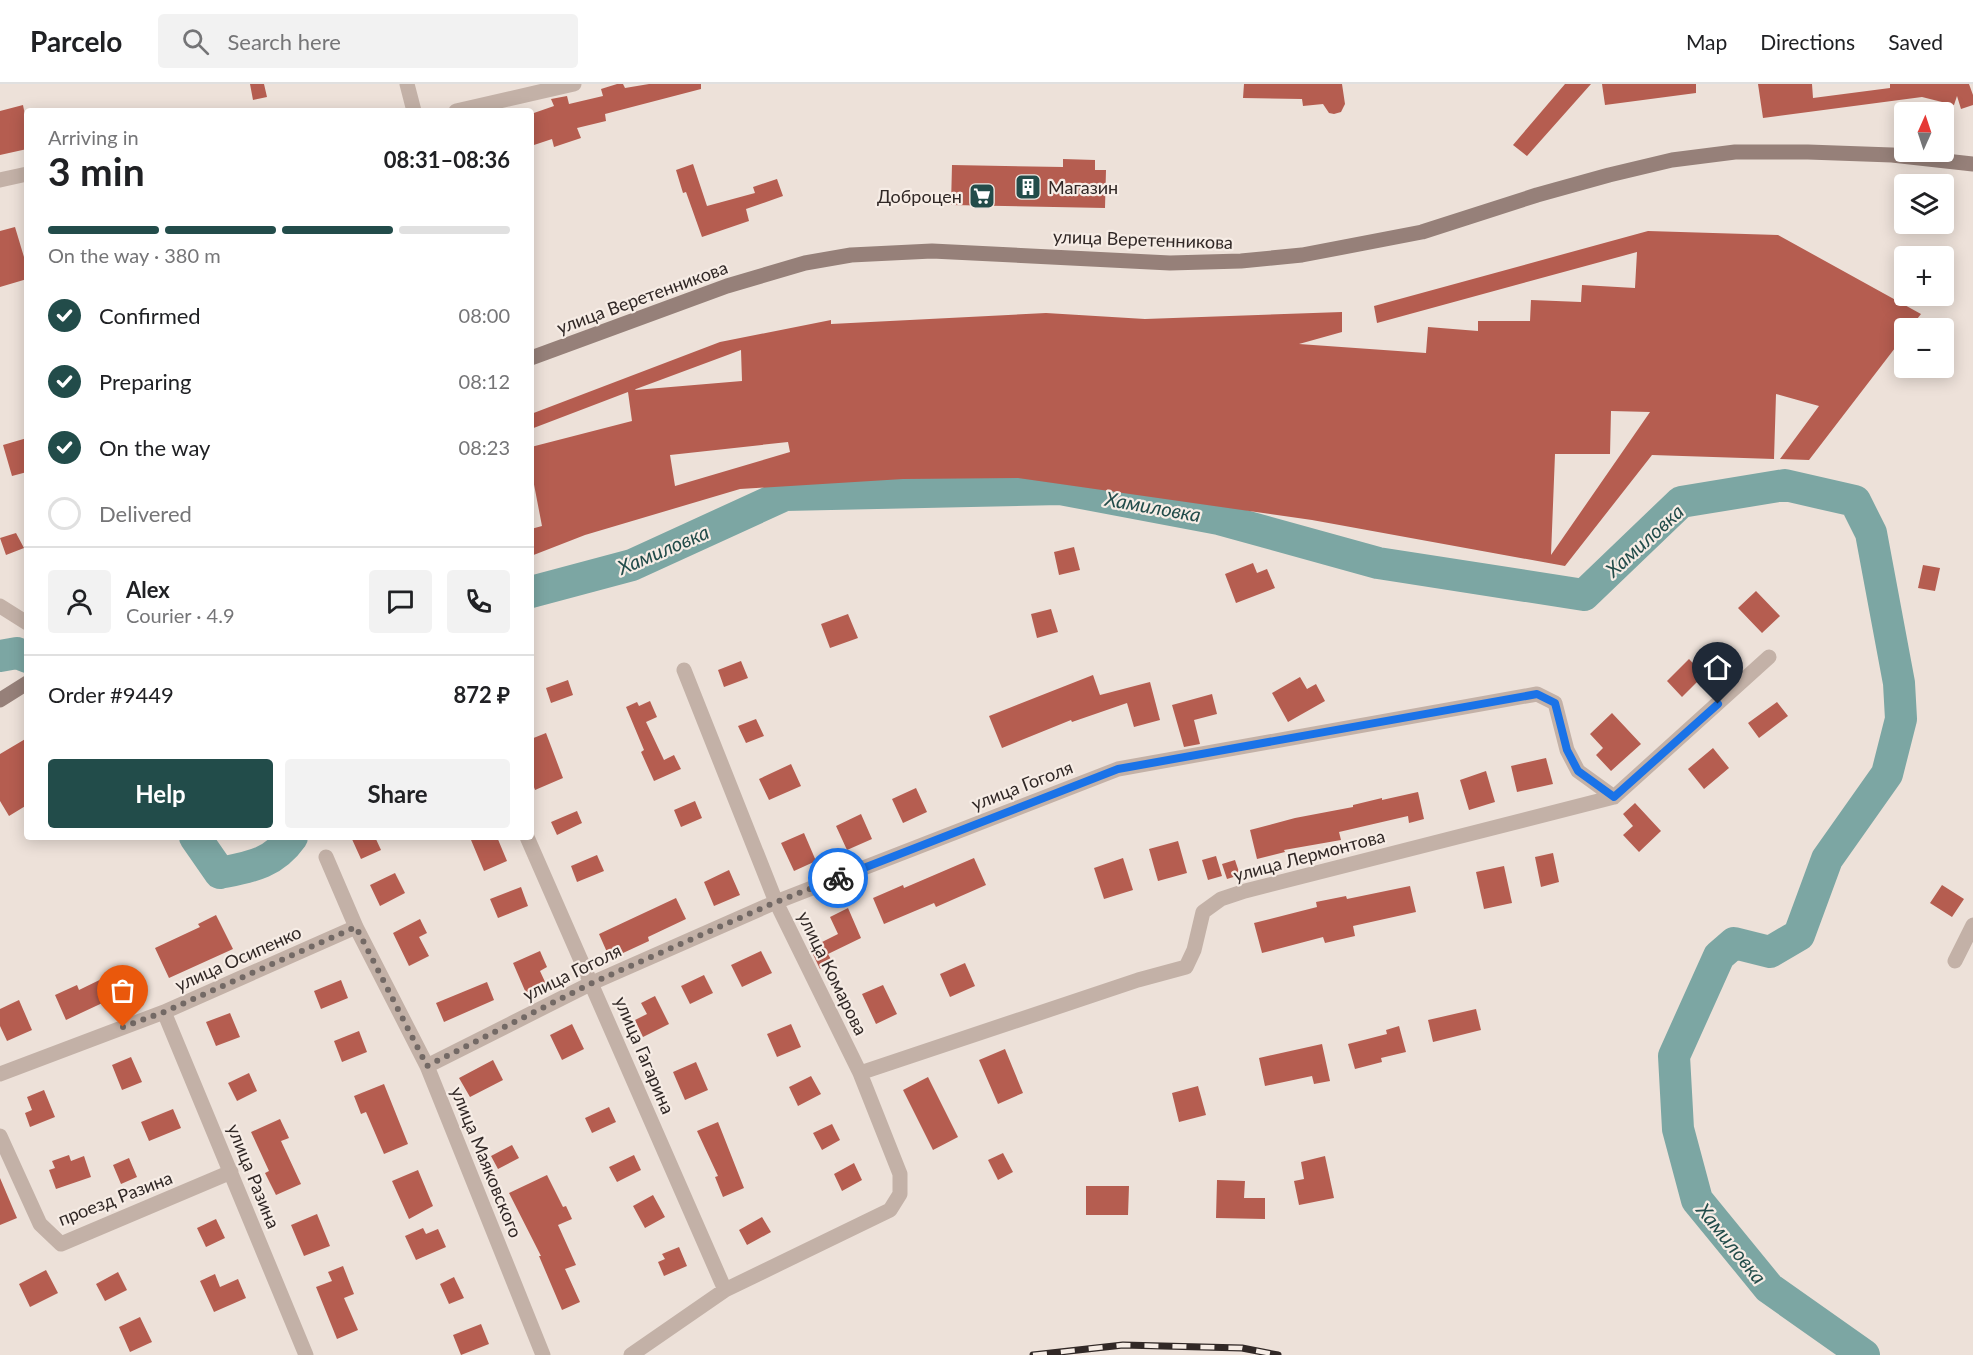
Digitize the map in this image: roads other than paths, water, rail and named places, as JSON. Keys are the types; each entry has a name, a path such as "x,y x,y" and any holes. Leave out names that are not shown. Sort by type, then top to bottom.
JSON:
{"main road":[{"name":"улица Веретенникова","path":"534,357 727,286 805,263 851,255 932,251 1170,263 1241,261 1302,255 1422,232 1537,195 1672,160 1735,152 1829,153 1892,155 1973,164"},
{"path":"0,700 24,685"}],"street":[{"path":"407,84 413,108"},
{"path":"469,108 574,84"},
{"path":"0,180 24,175"},
{"path":"0,606 24,621"},
{"name":"улица Лермонтова","path":"861,1073 1127,983 1186,967 1194,951 1203,912 1221,899 1614,797 1769,657"},
{"name":"улица Комарова","path":"684,670 776,902 861,1073 900,1174 900,1194 890,1210 724,1290"},
{"name":"улица Гоголя","path":"427,1066 592,983 776,902 1118,769 1537,694 1555,703 1567,750 1578,771 1614,797"},
{"name":"улица Гагарина","path":"528,840 724,1290"},
{"name":"улица Маяковского","path":"326,857 356,927 427,1066 543,1355"},
{"path":"1955,961 1973,925"},
{"name":"улица Осипенко","path":"0,1074 164,1012 356,927"},
{"name":"улица Разина","path":"164,1012 306,1355"},
{"name":"проезд Разина","path":"0,1136 40,1224 61,1244 231,1172"},
{"path":"631,1355 724,1290"}],"waterway":[{"name":"Хамиловка","path":"534,591 632,565 785,495 1060,489 1219,519 1378,563 1584,595 1681,502 1785,485 1855,501 1871,533 1899,683 1901,719 1887,774 1827,859 1799,935 1770,952 1734,943 1719,956 1674,1056 1678,1129 1697,1200 1769,1288 1864,1355"},
{"name":"Хамиловка","path":"0,656 17,653 24,656"},
{"name":"Хамиловка","path":"197,840 220,873 269,859 290,840"}],"railway":[{"path":"1033,1355 1123,1345 1242,1348 1278,1355"}],"place":[{"name":"Магазин","path":"1028,187"},
{"name":"Доброцен","path":"982,196"}]}
